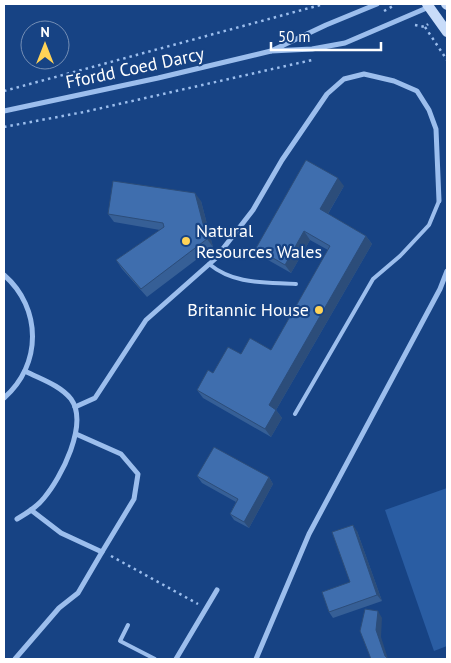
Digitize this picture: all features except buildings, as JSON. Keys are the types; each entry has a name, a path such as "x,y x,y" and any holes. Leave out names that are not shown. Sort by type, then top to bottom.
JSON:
{"main road":[{"path":"430,5 447,32"}],"street":[{"name":"Ffordd Coed Darcy","path":"271,51 326,24 377,4"},
{"name":"Ffordd Coed Darcy","path":"4,111 158,78 271,51 312,49 345,43 430,5"},
{"path":"75,407 94,398 146,320 210,264 253,210 282,160 327,94 344,79 364,74 394,81 417,91 429,110 436,129 439,201"},
{"path":"256,659 309,534 440,290 447,271"},
{"path":"4,275 19,291 30,313 31,350 25,371 18,383 4,398"},
{"path":"17,519 31,510 52,488 76,434 75,407 63,391 25,371"},
{"path":"15,659 59,608 78,593 134,498 138,474 121,454 76,434"},
{"path":"31,510 61,533 102,552"},
{"path":"176,659 217,590"}],"lane":[{"path":"295,414 373,279 400,256 429,225 439,201"},
{"path":"210,264 222,274 244,281 296,284"},
{"path":"128,625 120,641 155,659"}],"path":[{"path":"4,92 324,4"},
{"path":"425,27 447,60"},
{"path":"4,127 84,112 319,58"},
{"path":"102,552 206,609"}],"shaded area":[{"path":"447,488 447,646 434,651 385,510"}],"place":[{"name":"Natural Resources Wales","path":"186,241"},
{"name":"Britannic House","path":"319,310"}]}
